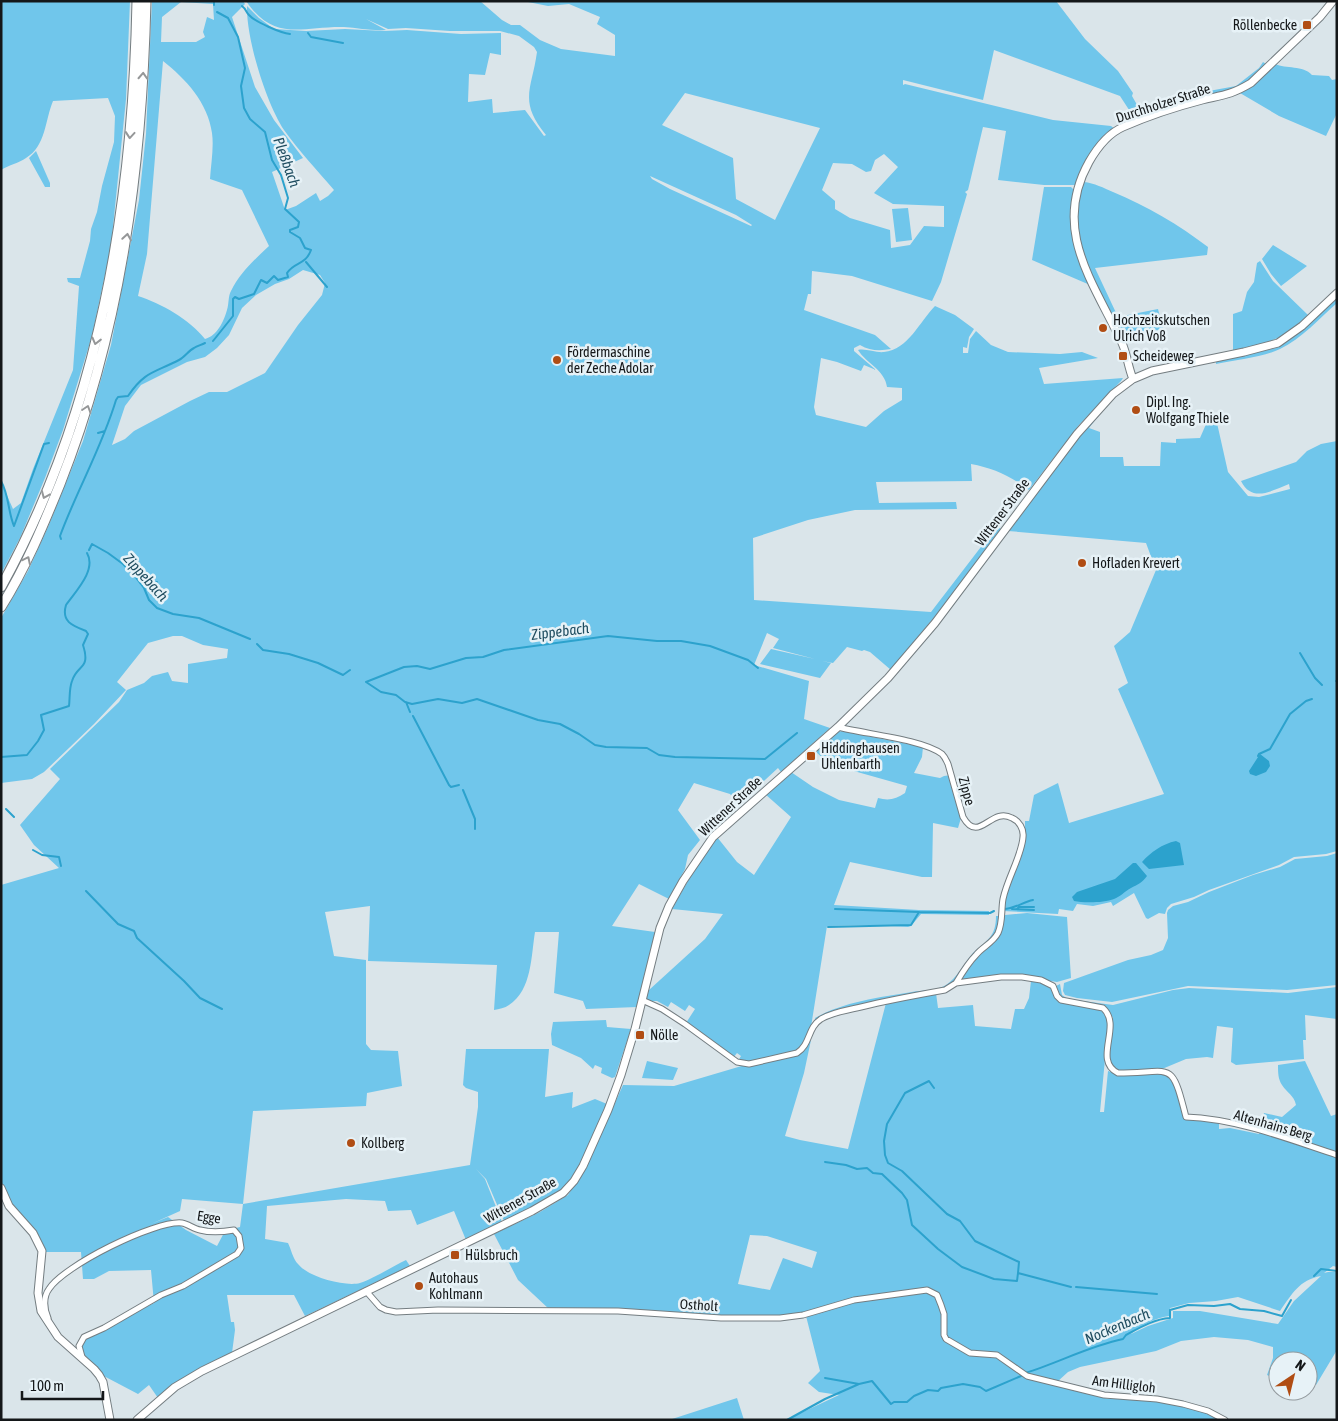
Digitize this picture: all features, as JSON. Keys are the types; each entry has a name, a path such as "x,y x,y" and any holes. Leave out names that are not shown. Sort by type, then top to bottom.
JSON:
{"highway":[{"path":"1,587 32,526 54,473 83,391 100,327 114,256 126,172 137,1"},
{"path":"1,607 29,555 70,459 92,395 110,328 124,258 135,176 142,96 146,1"}],"main road":[{"name":"Durchholzer Straße","path":"1133,379 1123,345 1085,268 1076,242 1074,220 1077,192 1087,166 1107,138 1121,128 1202,100 1225,96 1239,91 1251,83 1318,20 1333,1"},
{"name":"Wittener Straße","path":"137,1420 175,1387 202,1371 532,1211 559,1196 567,1189 583,1166 608,1110 632,1041 660,928 670,904 702,852 719,830 838,727 905,660 1077,434 1106,401 1133,379 1152,371 1278,343 1302,326 1337,293"},
{"path":"1,1188 9,1206 33,1233 42,1251 38,1293 41,1311 52,1330 94,1369 103,1382 110,1420"}],"street":[{"name":"Zippe","path":"838,727 915,743 940,753 945,757 948,764 963,817 967,824 976,828 981,827 993,818 1003,815 1013,818 1022,828 1022,840 1003,899 998,933 992,941 977,953 956,983"},
{"name":"Altenhains Berg","path":"956,983 1001,977 1022,977 1041,980 1053,986 1061,1000 1103,1008 1110,1017 1108,1063 1113,1070 1118,1073 1162,1070 1170,1073 1174,1078 1186,1117 1268,1132 1337,1155"},
{"path":"642,1000 662,1009 685,1024 736,1062 749,1064 797,1053 804,1049 808,1043 811,1030 821,1019 840,1012 945,990 956,983"},
{"name":"Egge","path":"52,1330 46,1314 45,1304 48,1289 60,1278 92,1256 120,1242 170,1224 182,1223 199,1230 208,1231 234,1230 239,1236 241,1248 237,1254 183,1286 161,1295 104,1328 84,1337 79,1346 83,1359"},
{"name":"Ostholt","path":"366,1292 380,1307 396,1312 438,1310 618,1311 721,1318 780,1318 803,1315 854,1300 928,1290 937,1295 941,1305 944,1314 943,1331 946,1339 974,1354 994,1355"},
{"name":"Am Hilligloh","path":"994,1355 999,1356 1027,1376 1104,1395 1150,1398 1183,1404 1208,1411 1226,1420"}],"shaded area":[{"path":"1,1 130,1 126,99 111,247 92,336 63,430 45,478 20,538 1,574 1,482 13,509 21,503 73,370 79,286 68,282 67,278 80,278 114,142 115,116 108,98 53,101 38,147 26,158 1,170"},
{"path":"152,1 243,1 245,4 232,17 255,87 274,120 303,158 272,172 285,210 296,206 316,193 320,201 334,190 284,130 270,104 258,70 250,35 247,6 274,29 306,31 345,29 384,31 407,30 461,34 501,33 501,55 490,53 485,75 469,74 468,102 492,99 493,113 525,110 544,136 546,135 532,113 529,95 537,52 534,47 519,36 500,31 388,29 366,19 386,30 344,27 290,29 268,23 246,1 480,1 502,20 511,25 520,25 540,40 561,49 615,56 615,35 597,24 600,17 569,4 548,6 523,1 1056,1 1085,39 1118,71 1133,93 1132,96 1136,103 1146,113 1198,93 1236,86 1259,68 1263,62 1266,64 1249,81 1235,89 1144,116 1141,115 1135,119 1120,96 994,50 983,100 903,80 903,85 1053,120 1111,126 1115,129 1075,185 1044,185 998,180 1006,131 983,127 968,190 965,192 967,194 941,282 932,301 852,276 812,271 811,294 808,294 804,310 875,335 891,349 875,350 860,345 854,348 854,351 876,370 864,365 861,371 821,358 814,407 816,415 866,427 884,411 902,400 902,388 887,387 883,376 858,350 884,352 900,346 907,341 935,306 955,315 974,329 969,337 967,348 963,347 963,353 968,353 970,339 976,331 991,345 1008,352 1060,354 1082,352 1098,358 1039,368 1044,384 1123,378 1079,425 1029,490 1001,473 971,464 972,481 876,482 879,503 956,502 957,509 855,510 808,520 753,538 754,600 931,612 997,526 1001,529 936,615 891,670 870,652 847,647 833,663 822,661 831,663 820,678 760,664 771,649 815,659 773,648 779,639 767,633 754,665 809,681 804,719 830,728 781,772 778,768 739,804 730,794 694,783 678,810 700,840 688,855 685,869 669,899 639,884 612,926 655,932 637,1007 586,1009 583,1001 554,993 559,932 535,932 529,972 522,991 517,999 509,1005 494,1010 497,965 368,961 370,906 325,912 334,956 366,960 366,1044 371,1050 398,1051 402,1086 367,1093 366,1106 253,1111 243,1204 470,1165 478,1107 478,1092 463,1085 466,1049 549,1049 545,1097 573,1092 572,1108 595,1099 607,1104 588,1150 569,1183 549,1199 534,1207 504,1221 486,1179 476,1169 485,1179 502,1222 466,1240 454,1211 417,1225 411,1210 388,1211 385,1201 346,1199 267,1206 265,1239 288,1243 293,1257 298,1264 318,1277 345,1284 353,1284 371,1279 406,1260 410,1266 305,1316 294,1295 227,1295 231,1322 234,1322 235,1330 232,1353 158,1398 149,1385 138,1394 100,1374 83,1357 81,1345 84,1339 154,1303 151,1270 109,1271 94,1279 83,1279 81,1252 44,1252 12,1206 1,1181 1,885 59,868 34,845 20,825 60,779 50,769 119,702 127,690 144,683 152,676 168,672 172,681 188,683 188,664 227,658 228,649 203,645 182,636 173,636 148,643 117,682 126,690 44,772 32,779 1,783 1,618 28,571 83,441 111,345 139,200 146,134","holes":["181,2 213,4 214,20 207,17 203,32 205,37 196,42 161,42 162,17","163,61 195,92 210,122 213,138 210,179 242,190 269,246 239,278 230,293 222,323 213,335 205,339 191,325 174,313 138,296 147,254","685,93 820,128 775,220 736,199 733,158 662,125","884,154 898,167 874,193 893,204 944,206 944,227 924,226 910,245 891,248 890,230 850,218 835,209 835,201 822,190 833,163 852,164 866,172 871,171 875,160","650,176 736,215 752,225 670,189","303,270 320,275 325,283 322,295 298,325 265,373 227,392 209,392 134,431 125,439 112,445 125,406 141,385 187,362 205,357 217,348 229,335 242,308 256,295 275,284 289,279","182,1199 243,1204 240,1227 225,1231 217,1246 186,1230 168,1217 151,1224 180,1211"]},
{"path":"1275,64 1299,68 1312,75 1329,76 1332,80 1337,79 1337,113 1326,136 1279,116 1240,93"},
{"path":"36,151 50,187 45,187 29,158"},
{"path":"1084,182 1103,187 1126,197 1186,231 1208,247 1207,255 1095,268 1118,317 1158,309 1163,329 1123,338 1103,302 1086,262 1081,242 1078,222 1079,202"},
{"path":"1044,187 1071,187 1075,191 1074,240 1080,263 1090,285 1032,260"},
{"path":"908,208 912,240 896,242 892,209"},
{"path":"1273,245 1307,266 1281,286 1262,259"},
{"path":"1260,261 1273,281 1308,315 1299,324 1274,340 1233,350 1233,314 1242,311 1247,292 1254,282 1257,263"},
{"path":"1337,298 1337,303 1288,345 1266,354 1216,364 1216,362 1276,348 1300,332"},
{"path":"1108,403 1089,428 1100,432 1100,457 1123,457 1124,466 1160,466 1161,442 1176,443 1176,439 1200,438 1207,422 1217,423 1228,472 1248,496 1259,497 1290,489 1289,484 1269,492 1256,493 1245,488 1241,481 1296,462 1307,451 1321,444 1337,441 1337,851 1294,857 1279,865 1171,904 1165,914 1159,913 1148,919 1134,893 1113,906 1111,902 1093,906 1077,904 1073,911 1059,909 1058,914 1003,911 1004,902 1025,837 1025,821 1029,821 1034,795 1058,783 1069,823 1164,794 1118,689 1128,683 1114,646 1130,632 1156,570 1146,543 1008,531 1084,430"},
{"path":"842,731 923,747 922,757 914,773 940,778 951,775 961,818 958,828 933,823 932,877 922,877 850,862 834,905 919,910 989,911 989,915 921,914 908,927 875,925 827,926 811,1027 805,1043 797,1051 786,1055 759,1060 738,1061 741,1056 737,1053 733,1058 686,1023 695,1009 689,1005 685,1011 671,1002 668,1007 657,1001 648,1001 646,999 649,990 705,939 723,914 672,909 697,865 717,837 737,862 754,875 791,817 765,794 791,772 813,787 839,800 875,808 878,798 892,799 905,793 907,786 829,764 815,751 838,732"},
{"path":"1260,754 1269,761 1270,766 1266,772 1256,776 1250,774 1249,771"},
{"path":"1176,841 1180,843 1184,865 1149,869 1142,862 1157,849"},
{"path":"1337,853 1337,985 1287,990 1188,986 1112,1002 1065,995 1063,991 1064,983 1128,960 1151,955 1163,950 1168,938 1167,913 1173,906 1188,902 1253,875 1280,867 1295,859 1327,856"},
{"path":"1133,863 1136,863 1147,876 1140,883 1110,900 1094,902 1074,901 1072,897 1077,892 1115,879"},
{"path":"1027,913 1067,917 1071,978 1057,982 1021,976 962,981 960,978 977,955 992,943 1005,915"},
{"path":"996,916 1000,916 997,932 954,982 946,988 890,999 816,1021 815,1018 826,1012 850,1004 946,985 973,953 990,938 996,923"},
{"path":"1031,981 1051,985 1056,998 1102,1009 1109,1017 1100,1112 1104,1112 1108,1071 1120,1075 1158,1072 1171,1076 1185,1119 1219,1123 1219,1129 1230,1128 1259,1134 1264,1113 1282,1117 1296,1105 1294,1099 1281,1083 1278,1075 1278,1065 1305,1061 1331,1116 1337,1114 1337,1267 1333,1266 1324,1273 1337,1272 1337,1350 1318,1382 1318,1351 1273,1351 1273,1347 1248,1340 1214,1337 1181,1341 1156,1351 1080,1367 1068,1372 1057,1382 1025,1373 999,1355 975,1353 947,1338 937,1293 929,1289 854,1298 798,1314 780,1317 722,1317 549,1309 518,1280 494,1234 540,1212 568,1195 590,1159 623,1085 674,1086 745,1065 800,1053 805,1050 811,1040 804,1073 785,1136 848,1149 886,1003 936,993 938,1008 973,1005 975,1026 1011,1029 1015,1009 1024,1009 1029,998","holes":["750,1235 767,1236 817,1252 812,1268 783,1258 770,1290 738,1284","1321,1276 1294,1301 1278,1324 1200,1311 1173,1311 1173,1318 1131,1334 1148,1322 1169,1316 1170,1308 1189,1303 1238,1297 1280,1311 1302,1284"]},
{"path":"1060,984 1062,995 1068,999 1113,1005 1173,990 1189,988 1288,993 1337,987 1337,1019 1305,1015 1306,1040 1303,1040 1304,1059 1236,1065 1231,1062 1233,1028 1217,1026 1213,1058 1186,1059 1162,1069 1123,1072 1117,1071 1110,1063 1109,1045 1113,1018 1110,1013 1104,1006 1061,999 1054,987"},
{"path":"606,1020 607,1027 631,1029 615,1077 612,1078 601,1073 602,1068 595,1065 593,1069 581,1058 552,1045 553,1022"},
{"path":"647,1061 678,1068 673,1080 642,1078"},
{"path":"926,1291 935,1296 942,1314 942,1333 970,1354 999,1357 1023,1375 1108,1399 1136,1398 1191,1407 1224,1420 786,1420 839,1395 819,1392 808,1383 820,1371 806,1316 850,1302"},
{"path":"737,1398 744,1420 669,1420"}],"waterway":[{"path":"242,6 257,21 290,34"},
{"name":"Pleßbach","path":"213,341 233,316 233,299 235,297 239,299 254,294 261,280 267,283 274,276 278,280 288,277 287,273 290,269 306,259 311,250 305,248 300,238 290,232 290,230 298,227 299,222 285,209 288,198 281,175 272,160 265,132 250,119 244,108 241,86 245,68 238,37 228,18 217,12"},
{"path":"308,33 311,37 343,43"},
{"path":"306,262 327,287"},
{"name":"Pleßbach","path":"61,539 60,536 97,452 118,397 128,396 145,377 179,360 192,349 205,343"},
{"name":"Pleßbach","path":"98,433 105,431"},
{"path":"1,481 6,492 14,526 44,444 49,443"},
{"name":"Zippebach","path":"89,550 92,544 123,564 134,575 144,588 149,600 157,608 173,614 199,618 250,639"},
{"name":"Pleßbach","path":"1,757 27,755 44,730 41,715 69,706 72,681 84,663 85,653 83,645 88,634 69,622 65,616 65,611 66,605 87,573 89,566 87,553"},
{"path":"144,588 157,582"},
{"name":"Zippebach","path":"366,682 404,667 417,666 430,669 466,658 483,657 504,650 608,636 657,641 681,641 710,646 748,660 758,668"},
{"name":"Zippebach","path":"257,644 263,650 289,654 318,663 343,675 350,670"},
{"path":"1300,653 1315,678 1322,685"},
{"path":"366,682 381,692 396,695 405,702 412,704 438,699 462,703 477,699 538,720 560,724 595,745 647,748 659,755 675,757 765,759 797,733"},
{"path":"1258,756 1270,749 1290,714 1306,701 1312,699"},
{"path":"406,702 410,712"},
{"path":"413,716 449,785 451,787 459,785"},
{"path":"463,790 475,819 475,829"},
{"path":"6,809 14,817"},
{"path":"33,850 42,855 59,857 61,866"},
{"path":"86,891 118,924 134,931 137,938 200,998 222,1009"},
{"path":"1004,909 1033,900"},
{"path":"1017,909 1019,907 1034,907"},
{"path":"835,909 919,912"},
{"path":"1012,909 1034,910"},
{"path":"828,927 911,925 919,912 990,913 994,911"},
{"path":"934,1088 929,1081 905,1093 887,1124 884,1141 885,1155 888,1163 902,1171 947,1214 960,1221 975,1241 1019,1262 1018,1273"},
{"path":"825,1162 846,1165 857,1169 867,1168 873,1173 882,1174 907,1200 912,1225 938,1249 962,1267 994,1279 1017,1281 1018,1273 1071,1287"},
{"name":"Nockenbach","path":"1314,1276 1321,1269 1337,1271"},
{"path":"1076,1287 1157,1294"},
{"name":"Nockenbach","path":"1025,1373 1098,1346 1123,1339 1126,1335 1147,1324 1170,1318 1170,1310 1188,1305 1214,1306 1230,1304 1240,1309 1264,1311 1282,1316 1291,1300"},
{"name":"Nockenbach","path":"825,1378 859,1384 872,1381 891,1404 894,1402 907,1402 914,1396 928,1390 938,1391 941,1388 963,1384 980,1387 986,1391 1021,1376"},
{"name":"Nockenbach","path":"787,1420 825,1399 859,1384"}],"place":[{"name":"Röllenbecke","path":"1307,25"},
{"name":"Hochzeitskutschen Ulrich Voß","path":"1103,328"},
{"name":"Scheideweg","path":"1123,356"},
{"name":"Fördermaschine der Zeche Adolar","path":"557,360"},
{"name":"Dipl. Ing. Wolfgang Thiele","path":"1136,410"},
{"name":"Hofladen Krevert","path":"1082,563"},
{"name":"Hiddinghausen Uhlenbarth","path":"811,756"},
{"name":"Nölle","path":"640,1035"},
{"name":"Kollberg","path":"351,1143"},
{"name":"Hülsbruch","path":"455,1255"},
{"name":"Autohaus Kohlmann","path":"419,1286"}]}
